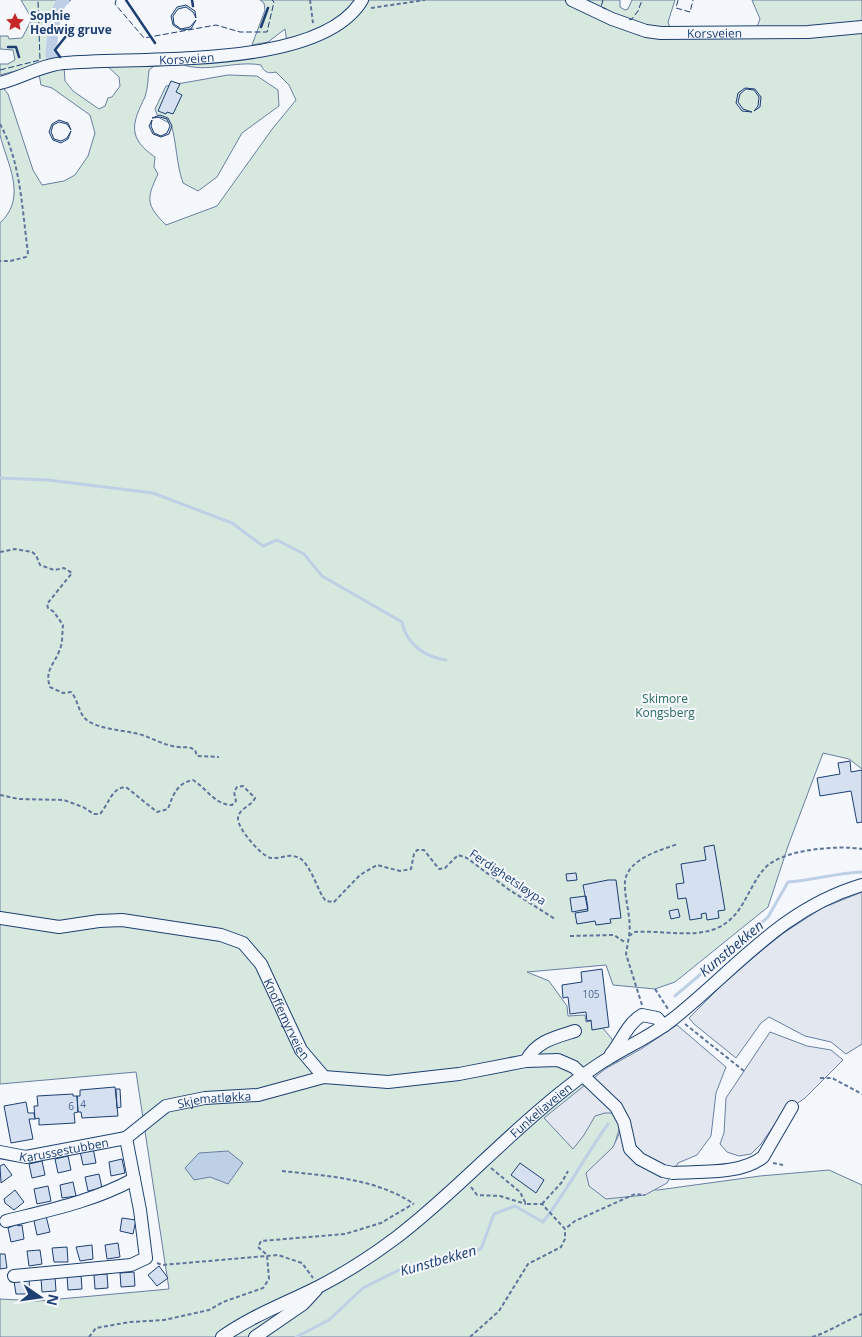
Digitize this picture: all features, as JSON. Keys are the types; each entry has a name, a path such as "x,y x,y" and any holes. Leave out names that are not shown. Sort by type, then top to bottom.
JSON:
{"street":[{"name":"Korsveien","path":"0,83 64,63 152,62 190,57 250,54 296,43 330,29 350,15 362,0"},
{"name":"Korsveien","path":"572,0 612,19 646,31 661,33 808,32 862,27"},
{"name":"Funkeliaveien","path":"222,1337 246,1320 320,1286 370,1256 425,1214 530,1118 608,1058 664,1026 677,1016 729,968 782,924 800,912 862,885"},
{"name":"Knoffemyrveien","path":"0,918 59,927 99,921 122,920 221,935 243,943 261,964 300,1050 324,1077"},
{"path":"608,1058 620,1044 630,1024 642,1014 650,1015 664,1026"},
{"path":"526,1061 530,1053 549,1039 575,1031"},
{"path":"324,1077 388,1082 458,1074 526,1061 547,1059 564,1061 574,1067 616,1108 624,1122 630,1149 640,1159 663,1171 672,1173 740,1167 756,1163 763,1157 792,1107"},
{"name":"Skjematløkka","path":"126,1138 166,1106 205,1098 258,1095 324,1077"},
{"path":"14,1276 131,1265 146,1258 140,1210 126,1138"},
{"name":"Karussestubben","path":"3,1154 26,1157 126,1138"},
{"path":"6,1221 88,1200 114,1190 134,1179"},
{"path":"255,1337 303,1304 320,1286"}],"path":[{"path":"310,0 314,36"},
{"path":"350,15 384,5 425,0"},
{"path":"0,124 9,141 28,253 26,257 10,262 0,261"},
{"path":"0,552 15,549 32,552 36,555 40,565 54,570 64,568 72,573 48,604 48,608 54,612 64,625 60,649 51,664 47,678 50,687 63,693 71,692 77,699 81,713 88,721 136,733 179,749 189,747 195,750 197,756 219,757"},
{"name":"Ferdighetsløypa","path":"0,794 19,799 64,800 83,807 94,814 100,814 112,794 119,788 126,788 157,812 163,812 168,810 174,792 185,782 193,780 225,805 232,805 236,801 234,792 237,787 243,786 255,798 253,803 239,814 238,819 243,831 259,851 268,857 294,856 302,860 326,901 334,902 360,875 377,865 400,871 410,869 414,854 417,850 424,850 440,869 446,868 458,855 467,858 508,888 555,918"},
{"path":"642,1014 642,1002 626,954 626,943 631,924 625,882 627,872 648,856 678,844"},
{"path":"628,936 635,932 696,933 714,929 731,920 743,906 764,869 778,858 825,848 850,847 862,849"},
{"path":"570,936 614,935 626,943"},
{"path":"655,989 666,1008 744,1071"},
{"path":"820,1078 832,1078 862,1094"},
{"path":"485,1160 494,1172 520,1192 526,1204"},
{"path":"282,1171 350,1178 397,1194 425,1214"},
{"path":"466,1178 477,1195 500,1196 526,1204 542,1204 562,1182 568,1171"},
{"path":"565,1229 576,1221 635,1194 645,1195"},
{"path":"89,1337 96,1328 130,1322 164,1320 209,1310 223,1302 263,1288 269,1279 267,1255 258,1247 261,1241 345,1234 381,1223 413,1204"},
{"path":"542,1204 555,1221 565,1229"},
{"path":"470,1337 499,1312 528,1264 562,1247 565,1239 565,1229"},
{"path":"146,1258 162,1265 267,1255 288,1256 302,1264 320,1286"},
{"path":"812,1337 826,1333 835,1325 862,1314"}],"green space":[{"path":"21,0 71,0 62,10 58,23 55,49 60,57 49,58 42,64 0,75 0,64 8,64 15,60 13,50 0,49 0,36 8,36 9,39 22,38 32,19"},
{"name":"Skimore Kongsberg","path":"260,0 620,0 620,7 625,10 628,9 632,0 675,0 668,22 670,28 757,27 760,19 752,0 862,0 862,769 849,759 823,753 788,846 768,907 675,982 655,989 613,985 606,965 527,972 549,981 567,1006 568,1016 585,1015 586,1022 596,1020 612,1039 627,1103 609,1163 617,1186 658,1190 760,1176 829,1170 862,1185 862,1337 0,1337 0,1299 38,1301 169,1289 136,1072 0,1084 0,223 8,213 13,202 14,191 13,180 0,135 0,84 8,94 33,170 42,185 64,181 75,175 88,156 95,133 90,115 52,88 41,85 39,74 64,67 65,81 73,91 99,109 105,106 108,98 112,97 120,86 119,77 106,65 154,66 149,70 146,94 137,115 135,130 136,137 140,143 155,157 154,167 158,174 151,190 150,201 155,212 166,225 217,206 273,128 296,100 289,85 276,72 267,72 261,65 241,64 201,68 181,64 288,49 285,29 268,42 252,45 265,10 264,3"},
{"path":"228,75 257,76 278,90 279,106 242,133 217,177 198,191 183,183 171,124 158,117 155,109 166,86"}],"shaded area":[{"path":"862,892 862,1044 846,1054 831,1042 805,1036 769,1017 761,1023 736,1058 689,1018 734,973 782,934 822,908"},
{"path":"677,1025 726,1067 716,1093 711,1136 697,1155 678,1163 667,1183 645,1195 606,1199 589,1186 586,1173 613,1147 620,1132 618,1122 612,1113 595,1116 573,1149 544,1118 605,1069 641,1049"},
{"path":"770,1032 807,1046 831,1050 843,1060 805,1098 782,1114 761,1144 751,1154 739,1156 727,1152 720,1144 724,1133 726,1098"}],"water":[{"path":"228,1151 243,1163 228,1184 210,1177 194,1180 185,1168 199,1153"}],"building":[{"path":"186,5 195,11 196,18 193,12 186,7 178,9 173,16 174,24 181,29 190,27 196,20 191,29 181,30 173,25 171,16 177,7"},
{"path":"171,81 180,84 176,92 182,95 173,114 167,112 166,114 158,111"},
{"path":"745,88 755,89 761,97 760,107 754,111 758,106 759,97 754,90 746,89 740,94 738,102 743,109 752,112 742,111 736,103 738,93"},
{"path":"160,115 168,118 172,126 169,134 161,137 153,134 149,126 152,120 151,126 154,133 161,136 167,133 170,126 167,119 160,117 152,118"},
{"path":"59,120 68,123 71,130 67,124 59,122 53,125 51,132 54,139 61,141 67,138 71,131 68,139 61,143 53,140 49,132 52,124"},
{"path":"850,761 851,772 862,770 862,822 857,823 851,791 820,796 817,778 840,774 838,763"},
{"path":"714,845 725,910 718,911 719,918 707,920 706,913 701,914 702,918 690,920 686,898 678,899 676,884 684,883 681,864 706,860 704,847"},
{"path":"576,873 577,880 567,881 566,874"},
{"path":"616,880 621,918 610,919 611,923 596,925 595,921 577,924 575,913 588,911 583,885"},
{"path":"586,896 588,909 572,912 570,898"},
{"path":"678,909 680,917 671,919 669,911"},
{"path":"602,969 609,1027 592,1030 591,1020 587,1021 586,1012 570,1014 568,997 563,998 562,985 582,982 581,972"},
{"path":"115,1087 118,1116 82,1118 81,1112 78,1112 77,1096 80,1096 80,1090"},
{"path":"116,1089 120,1089 121,1107 117,1108"},
{"path":"73,1094 73,1096 77,1096 78,1112 74,1113 75,1123 39,1125 39,1118 35,1119 34,1106 38,1106 37,1096"},
{"path":"26,1102 28,1113 34,1113 35,1119 29,1119 33,1139 11,1143 4,1106"},
{"path":"93,1148 96,1163 83,1165 80,1151"},
{"path":"68,1156 71,1170 58,1173 55,1159"},
{"path":"122,1159 125,1173 111,1176 109,1162"},
{"path":"42,1161 45,1175 32,1178 29,1164"},
{"path":"520,1163 544,1180 536,1193 511,1175"},
{"path":"4,1164 12,1175 1,1183 0,1166"},
{"path":"99,1174 102,1188 88,1191 85,1177"},
{"path":"73,1182 76,1196 62,1198 60,1185"},
{"path":"48,1186 51,1201 37,1204 34,1189"},
{"path":"15,1190 24,1202 14,1210 5,1203 4,1199"},
{"path":"46,1216 50,1232 37,1235 34,1221"},
{"path":"122,1218 136,1220 133,1234 120,1231"},
{"path":"17,1224 18,1226 22,1225 24,1239 11,1242 8,1228"},
{"path":"118,1243 120,1257 107,1259 105,1245"},
{"path":"92,1245 93,1259 80,1261 76,1247"},
{"path":"67,1247 68,1262 54,1262 52,1248"},
{"path":"40,1250 42,1264 29,1266 27,1251"},
{"path":"0,1254 5,1254 7,1268 0,1269"},
{"path":"159,1266 168,1278 157,1286 148,1275"},
{"path":"134,1272 135,1286 121,1287 120,1273"},
{"path":"107,1274 108,1288 95,1289 94,1275"},
{"path":"67,1275 81,1275 82,1289 68,1290"},
{"path":"55,1277 56,1291 42,1292 41,1278"},
{"path":"29,1279 30,1294 16,1294 14,1281"}],"waterway":[{"path":"51,55 55,17 60,4 64,0"},
{"path":"0,478 48,480 153,493 232,523 263,546 277,540 304,554 322,576 402,622 407,636 417,648 430,656 446,660"},
{"name":"Kunstbekken","path":"675,996 768,917 788,882 862,872"},
{"name":"Kunstbekken","path":"296,1337 329,1320 363,1288 403,1268 481,1249 494,1214 515,1206 543,1222 608,1124"}],"fence":[{"path":"0,70 40,60 38,0"},
{"path":"116,0 115,4 144,38 216,25 240,32 267,32 274,2 272,0"},
{"path":"603,0 601,7 606,9"},
{"path":"629,19 631,20 638,11 642,0"},
{"path":"678,0 676,8 690,12 693,0"}],"wall":[{"path":"126,0 155,43"},
{"path":"192,0 193,6"},
{"path":"261,27 268,8"},
{"path":"60,57 55,50 74,26"},
{"path":"8,47 16,47 19,57"}],"place":[{"name":"Sophie Hedwig gruve","path":"15,22"}]}
